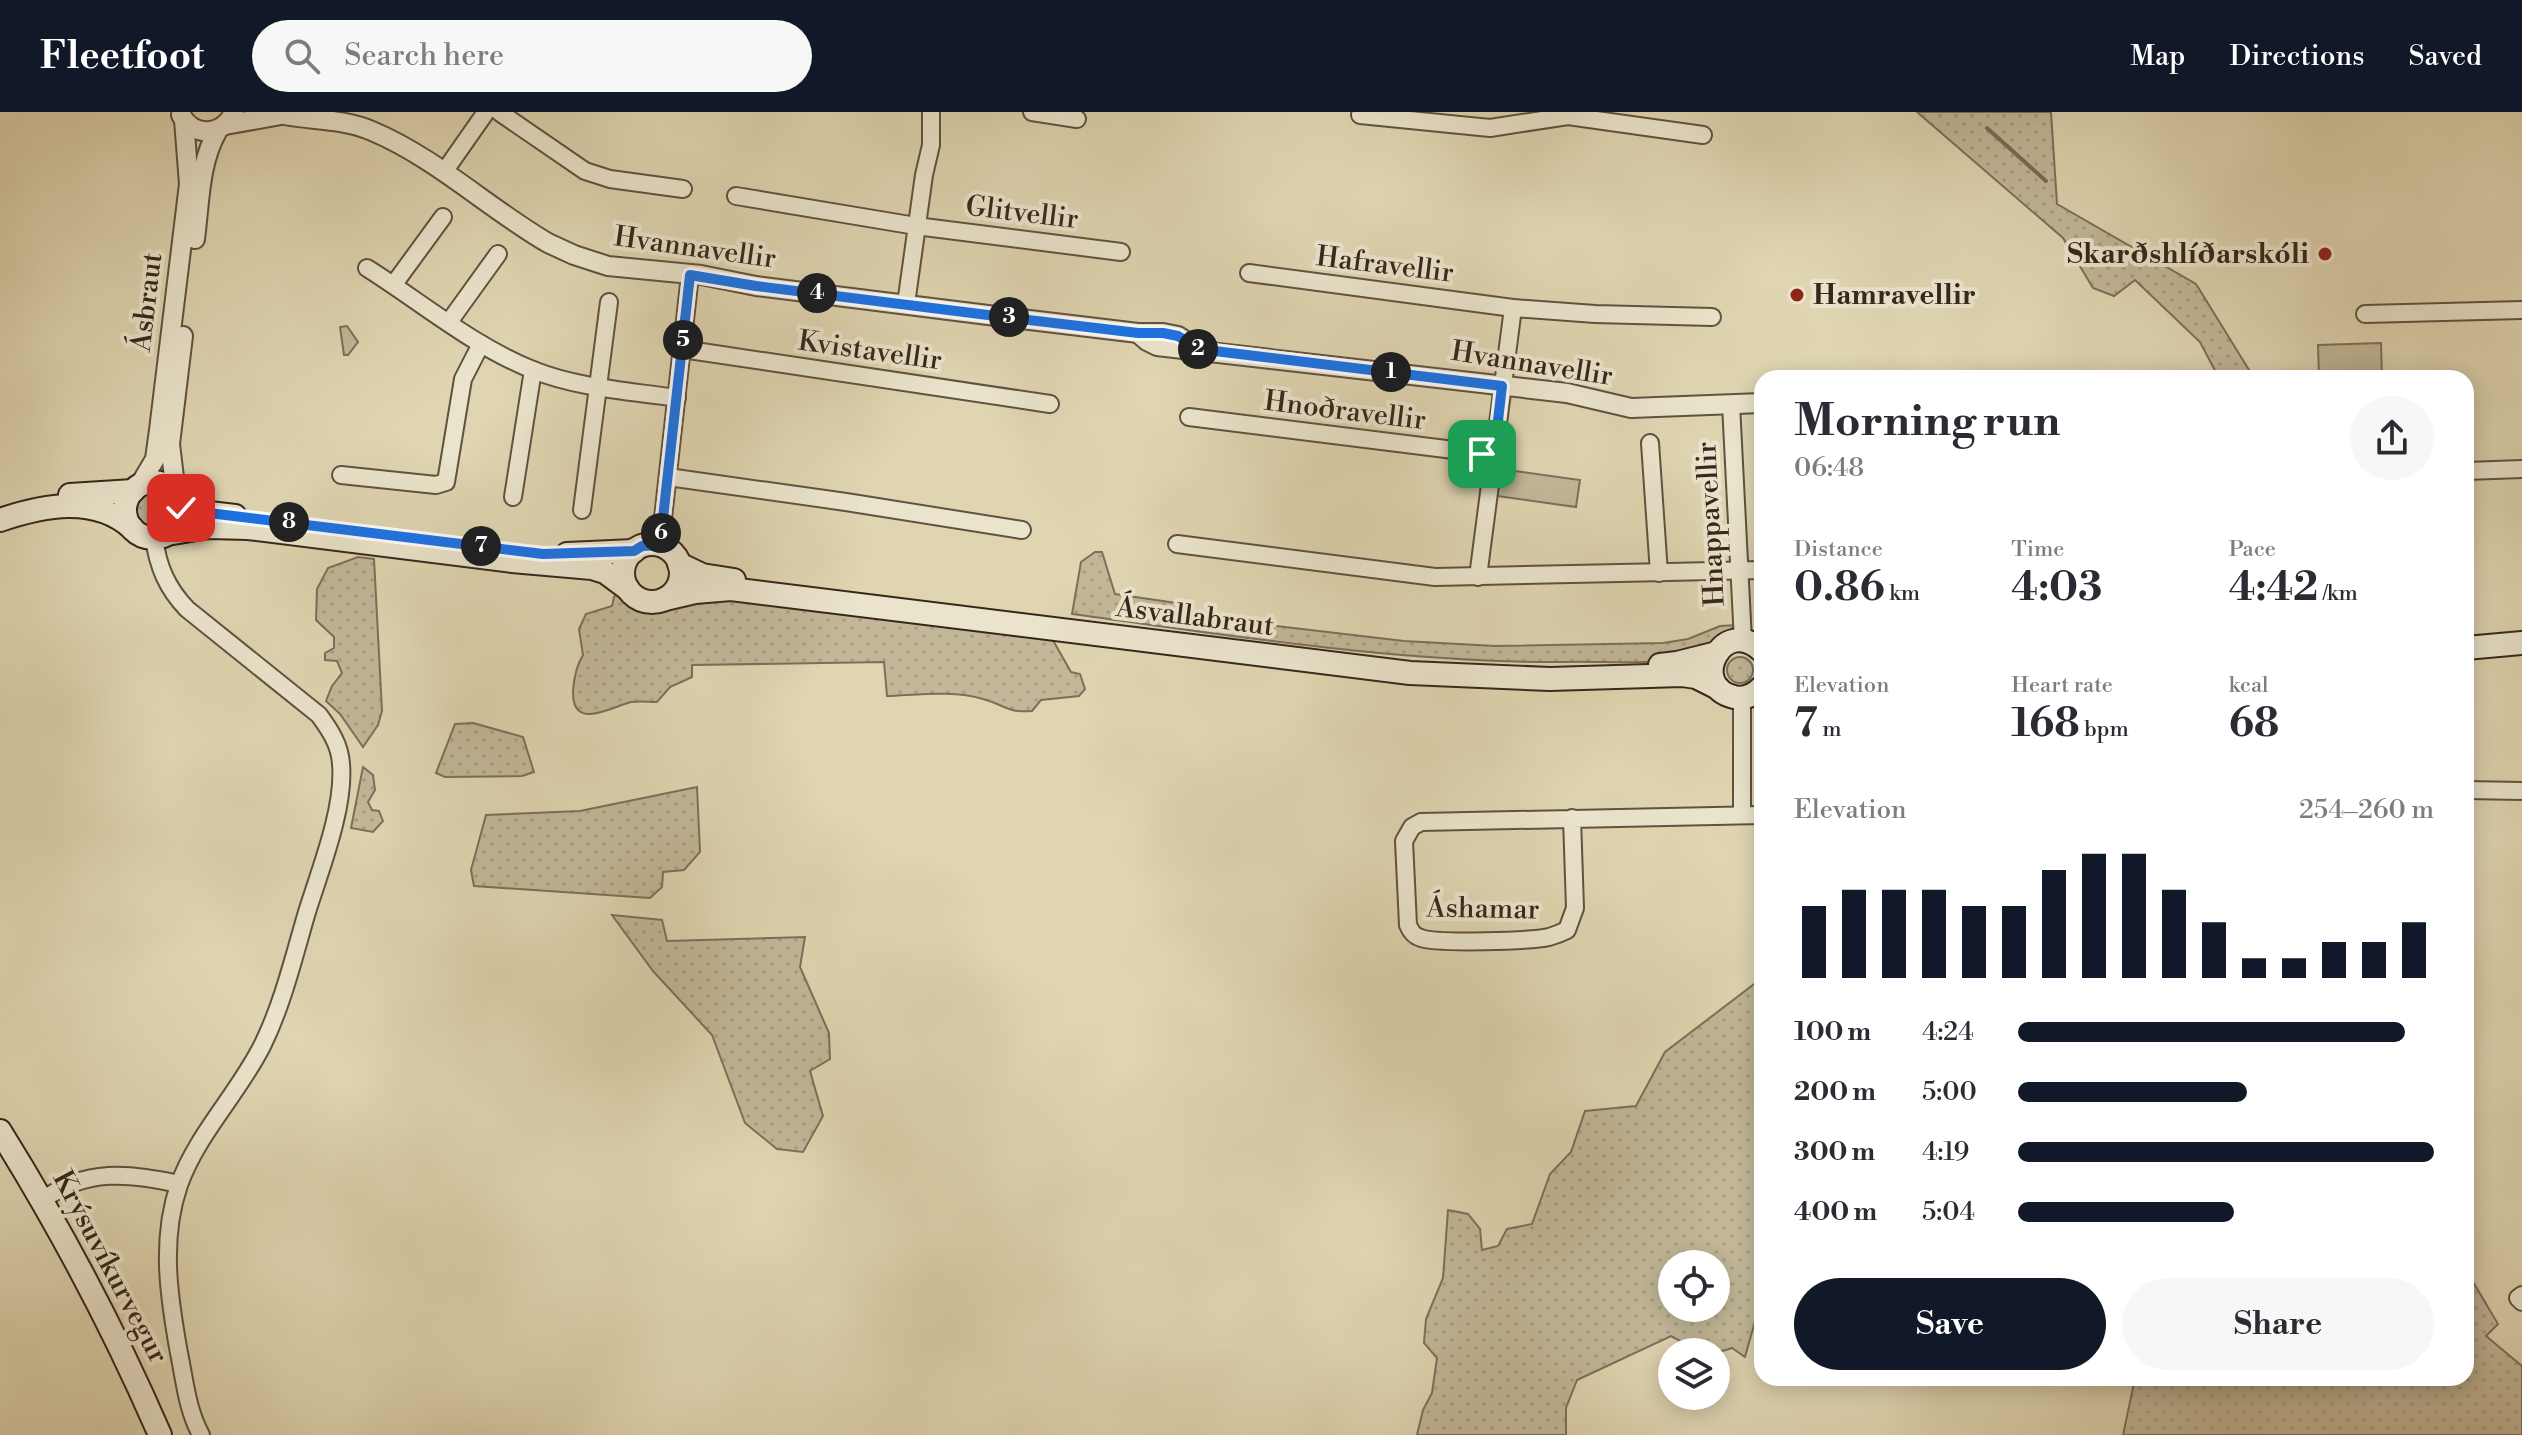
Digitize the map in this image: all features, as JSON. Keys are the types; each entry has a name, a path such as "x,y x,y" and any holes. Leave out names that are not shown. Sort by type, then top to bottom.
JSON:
{"main road":[{"path":"0,509 32,499 136,488 159,482 178,497 209,513 527,552 575,554 634,551"},
{"path":"132,528 125,513 136,488"},
{"path":"160,536 178,523 181,508 178,497"},
{"path":"0,520 52,507 91,507 113,513 145,537 209,527 248,528 592,568 605,572 644,601 665,599 677,588 681,572 675,556 660,545 642,546 634,551 624,565 624,581 628,589"},
{"name":"Ásvallabraut","path":"679,564 702,575 731,580 1403,661 1481,666 1613,667 1677,663 1717,653 1728,643 1752,646"},
{"name":"Ásvallabraut","path":"665,599 731,589 1364,669 1524,678 1682,675 1699,678 1729,695 1754,691"},
{"path":"2474,647 2522,643"},
{"path":"1717,653 1712,662 1712,673 1718,688"},
{"path":"2474,656 2522,656"},
{"name":"Krýsuvíkurvegur","path":"0,1131 43,1200 95,1296 160,1435"}],"street":[{"path":"444,172 486,112"},
{"path":"499,112 585,171 610,179 683,189"},
{"path":"906,304 931,145 931,112"},
{"path":"1032,112 1077,119"},
{"path":"180,114 189,126 203,132 226,122"},
{"name":"Ásbraut","path":"136,488 153,462 158,440 189,184 180,114"},
{"name":"Hvannavellir","path":"226,122 275,114 369,129 404,146 526,230 574,255 608,266 1138,333 1152,344 1184,349 1567,393 1631,408 1754,403"},
{"path":"1360,115 1490,128 1536,116 1568,116 1703,135"},
{"name":"Ásbraut","path":"178,497 171,433 203,165 207,149 226,122"},
{"name":"Glitvellir","path":"736,196 916,226 1121,252"},
{"path":"394,284 443,217"},
{"path":"449,322 498,254"},
{"path":"367,268 481,344 533,370 598,386 677,398"},
{"name":"Hafravellir","path":"1249,273 1513,308 1712,317"},
{"path":"660,545 690,275"},
{"path":"582,510 609,302"},
{"path":"1478,577 1513,308"},
{"path":"2365,314 2522,310"},
{"path":"341,475 436,485 446,482 463,379 481,344"},
{"name":"Kvistavellir","path":"682,349 1050,404"},
{"path":"513,497 533,370"},
{"name":"Hnappavellir","path":"1731,404 1739,570 1752,646"},
{"name":"Hnoðravellir","path":"1189,417 1494,455"},
{"path":"1650,443 1659,573"},
{"path":"2474,471 2522,469"},
{"path":"668,477 1022,530"},
{"path":"160,536 157,563 171,592 196,616 319,715 333,737 341,761 340,789 329,845 275,1014 251,1065 207,1132 179,1184 172,1212 167,1259 174,1325 188,1405 201,1435"},
{"path":"1177,544 1435,577 1754,570"},
{"path":"1742,815 1754,709"},
{"path":"2474,790 2522,791"},
{"name":"Áshamar","path":"1572,818 1575,908 1567,930 1546,938 1467,941 1425,940 1411,932 1408,925 1404,841 1412,827 1421,822 1572,818 1754,815"},
{"path":"43,1200 73,1183 103,1174 146,1176 179,1184"},
{"path":"2522,1295 2518,1298 2522,1302"}],"shaded area":[{"path":"1917,112 2051,112 2057,204 2196,284 2249,370 2215,370 2200,342 2135,280 2114,296 2093,288 2063,238"},
{"path":"347,326 358,342 348,355 344,355 340,327"},
{"path":"2381,343 2382,370 2319,370 2318,345"},
{"path":"1500,469 1580,480 1576,507 1497,496"},
{"path":"153,491 166,497 172,510 166,523 153,529 140,523 134,510 140,497"},
{"path":"1095,552 1102,552 1115,594 1176,603 1191,616 1404,641 1495,646 1663,643 1688,639 1720,626 1736,625 1713,646 1681,658 1649,662 1502,661 1317,647 1072,614 1081,562"},
{"path":"358,557 374,559 382,711 378,725 363,747 340,714 326,701 342,673 337,661 325,660 325,653 334,648 334,637 316,620 317,589 328,568"},
{"path":"618,592 634,608 650,613 715,596 1050,635 1071,672 1080,674 1085,689 1079,696 1041,700 1032,711 1024,711 960,695 887,696 884,662 692,665 692,677 670,687 657,702 631,702 604,712 586,714 579,711 574,703 573,691 583,655 579,629 586,614 612,606"},
{"path":"1740,657 1749,661 1753,670 1749,679 1740,683 1731,679 1727,670 1731,661"},
{"path":"473,723 523,737 534,772 522,776 445,777 436,773 455,724"},
{"path":"363,767 373,775 375,790 368,802 372,810 379,811 383,821 373,832 351,828"},
{"path":"697,787 700,852 684,870 663,872 662,887 650,898 474,886 471,870 486,815 580,811"},
{"path":"612,915 662,920 667,941 805,937 800,967 829,1033 830,1059 810,1071 823,1116 803,1152 777,1149 745,1123 712,1035 653,971"},
{"path":"1754,984 1754,1325 1745,1357 1730,1349 1730,1338 1658,1338 1658,1342 1577,1380 1566,1408 1566,1435 1417,1435 1423,1410 1432,1393 1437,1358 1424,1343 1426,1319 1443,1278 1448,1210 1468,1214 1480,1229 1482,1250 1498,1246 1507,1229 1532,1224 1550,1174 1571,1152 1585,1111 1636,1106 1665,1052"},
{"path":"2474,1284 2498,1324 2486,1336 2522,1366 2522,1435 2123,1435 2133,1386 2474,1386"}],"waterway":[{"path":"1987,128 2046,181"}],"place":[{"name":"Skarðshlíðarskóli","path":"2325,254"},
{"name":"Hamravellir","path":"1797,295"}],"route":[{"path":"181,508 180,500 209,513 543,554 634,551 642,546 660,545 690,275 1004,317 1138,333 1163,333 1178,336 1198,349 1502,386 1494,455 1482,454"}]}
